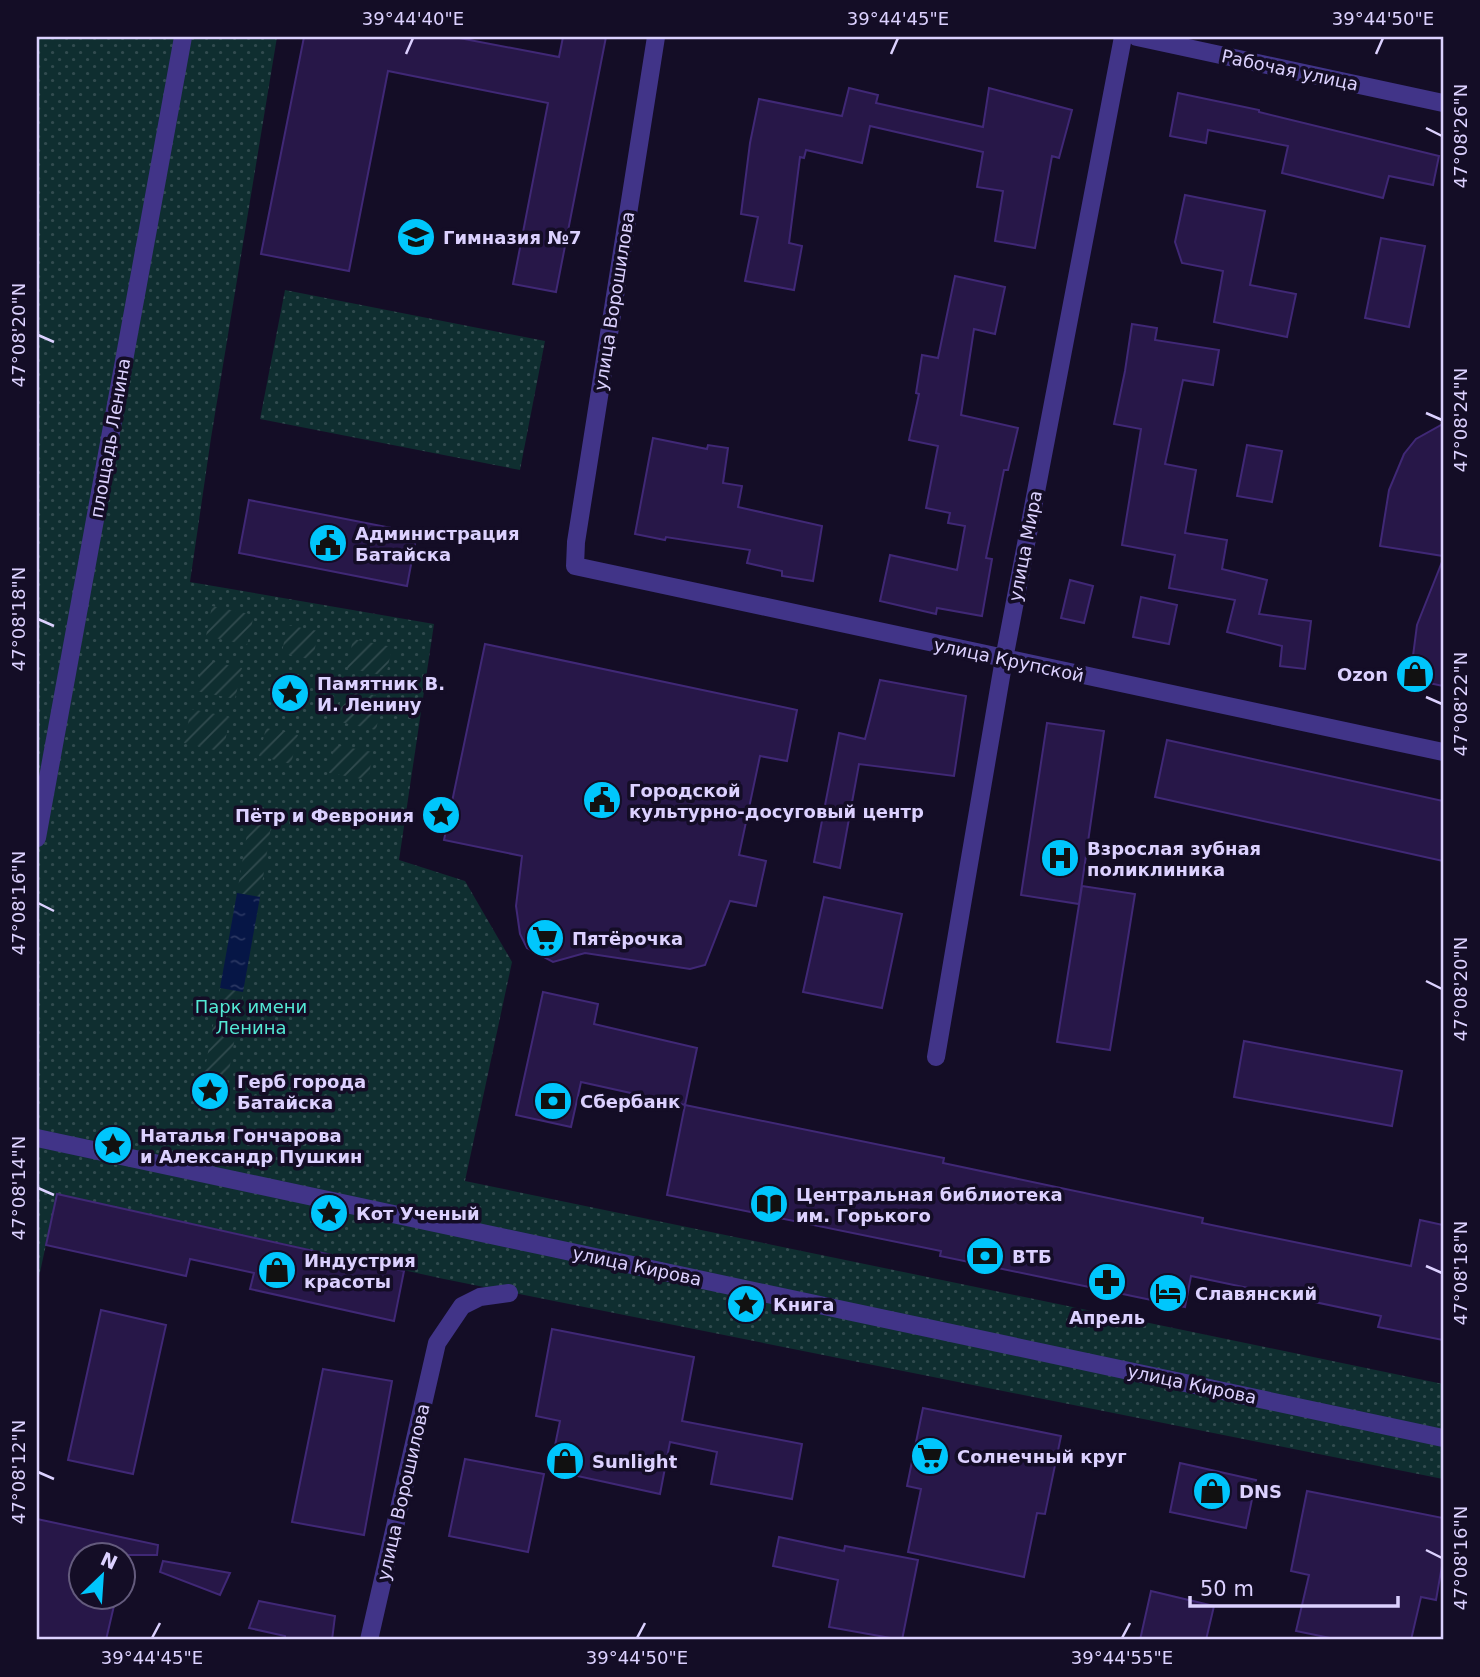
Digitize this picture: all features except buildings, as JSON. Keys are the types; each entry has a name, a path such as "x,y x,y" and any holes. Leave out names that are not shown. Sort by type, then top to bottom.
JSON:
{"street":[{"name":"площадь Ленина","path":"37,838 183,37"},
{"name":"улица Ворошилова","path":"575,566 576,542 656,37"},
{"name":"улица Мира","path":"936,1057 1004,659 1123,37"},
{"name":"Рабочая улица","path":"1138,37 1443,103"},
{"name":"улица Крупской","path":"575,566 1443,752"},
{"name":"улица Кирова","path":"37,1138 1443,1438"},
{"name":"улица Ворошилова","path":"369,1640 437,1343 462,1306 480,1297 509,1293"}],"green space":[{"name":"Парк имени Ленина","path":"37,37 277,37 190,582 434,624 399,860 465,881 512,962 465,1181 1443,1384 1443,1479 444,1279 57,1194 37,1286"},
{"path":"285,290 545,341 520,470 260,419"},
{"path":"212,606 254,615 247,645 206,636"},
{"path":"287,625 318,631 313,660 282,653"},
{"path":"353,639 392,647 386,676 347,668"},
{"path":"203,660 242,668 235,699 196,691"},
{"path":"343,689 383,697 376,730 336,721"},
{"path":"191,709 230,717 223,752 184,743"},
{"path":"266,728 298,735 291,764 259,756"},
{"path":"334,745 373,752 368,780 329,773"},
{"path":"251,810 273,814 260,897 237,893"},
{"path":"220,988 243,992 224,1099 200,1095"}],"water":[{"path":"237,893 260,897 243,992 220,988"}],"place":[{"name":"Гимназия №7","path":"416,237"},
{"name":"Администрация Батайска","path":"328,543"},
{"name":"Ozon","path":"1415,674"},
{"name":"Памятник В. И. Ленину","path":"290,693"},
{"name":"Городской культурно-досуговый центр","path":"602,800"},
{"name":"Пётр и Феврония","path":"441,815"},
{"name":"Взрослая зубная поликлиника","path":"1060,858"},
{"name":"Пятёрочка","path":"545,938"},
{"name":"Герб города Батайска","path":"210,1091"},
{"name":"Сбербанк","path":"553,1101"},
{"name":"Наталья Гончарова и Александр Пушкин","path":"113,1145"},
{"name":"Центральная библиотека им. Горького","path":"769,1204"},
{"name":"Кот Ученый","path":"329,1213"},
{"name":"ВТБ","path":"985,1256"},
{"name":"Индустрия красоты","path":"277,1270"},
{"name":"Апрель","path":"1107,1282"},
{"name":"Славянский","path":"1168,1293"},
{"name":"Книга","path":"746,1304"},
{"name":"Солнечный круг","path":"930,1456"},
{"name":"Sunlight","path":"565,1461"},
{"name":"DNS","path":"1212,1491"}]}
